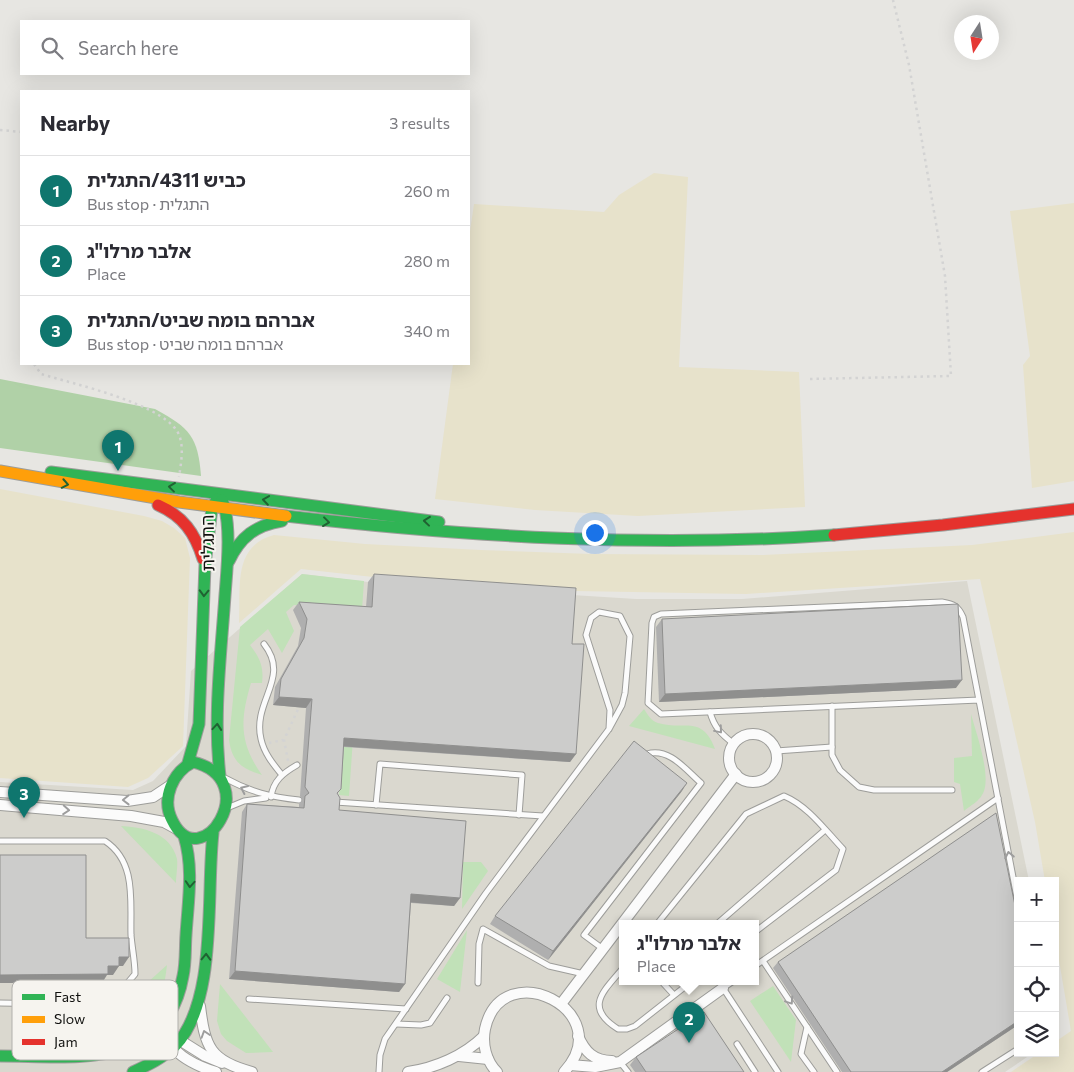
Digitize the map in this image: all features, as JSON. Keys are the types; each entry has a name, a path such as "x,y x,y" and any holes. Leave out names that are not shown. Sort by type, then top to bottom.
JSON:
{"main road":[{"path":"0,465 413,519 598,539"},
{"path":"0,471 136,497 300,519 393,529 598,539 724,540 829,535 951,525 1074,509"},
{"name":"התגלית","path":"188,763 199,724 205,565 212,508 220,494"},
{"name":"התגלית","path":"220,494 226,509 226,567 216,740 220,776"},
{"path":"136,497 175,513 185,520 194,533 205,565"},
{"path":"226,567 238,542 248,531 270,522 300,519"},
{"path":"178,994 184,971 190,866 180,832 169,809 171,785 176,774 188,763 203,762 214,769 220,776 225,792 224,810 213,833 208,879 206,975 200,1006 192,1024 178,1044"},
{"path":"180,832 200,838 213,833"},
{"path":"133,1072 156,1060"}],"street":[{"path":"754,734 768,739 776,752 775,768 763,779 747,781 736,774 730,766 729,758 734,744 746,735 754,734"},
{"path":"625,920 736,774"},
{"path":"0,792 127,801 153,797 171,785"},
{"path":"0,805 131,816 164,822 180,832"},
{"path":"561,1004 619,928"},
{"path":"567,1069 595,1068 620,1062 723,985"},
{"path":"497,1072 488,1059 484,1036 487,1022 494,1010 504,1000 518,994 532,992 546,994 561,1004 575,1022 584,1050 594,1057 606,1061 620,1062"},
{"path":"200,1006 203,1027 209,1045 226,1064"},
{"path":"408,1072 458,1056 484,1036"},
{"path":"567,1069 577,1051 578,1036"},
{"path":"178,1045 252,1072"},
{"path":"178,1046 199,1065 216,1072"},
{"path":"458,1056 488,1059"}],"lane":[{"path":"979,700 662,714 648,703 654,617 661,614 942,602 953,604 959,609 963,617 998,798 1014,882"},
{"path":"379,1072 382,1049 406,1008 486,893 608,729 622,705 625,693 630,636 620,616 599,612 591,618 586,635 610,710 608,729"},
{"path":"264,644 271,653 275,663 273,682 260,716 262,744 270,760 282,775"},
{"path":"832,706 832,747 835,761 840,770 859,787 874,790 952,790"},
{"path":"710,712 713,723 720,734 734,744"},
{"path":"776,752 832,747"},
{"path":"603,949 584,935 701,783 665,752 657,750 647,754"},
{"path":"376,805 380,764 522,775 519,815"},
{"path":"271,797 272,786 282,775 297,765"},
{"path":"220,776 251,792 271,797 299,800"},
{"path":"660,920 746,814 784,796 798,802 843,849 836,870 759,929"},
{"path":"224,810 244,801 271,797"},
{"path":"759,963 998,798"},
{"path":"334,802 543,816"},
{"path":"722,920 825,830"},
{"path":"0,841 105,841 110,844 126,867 132,893 132,936 135,974 129,980"},
{"path":"478,983 479,944 483,929 549,966 584,974"},
{"path":"762,961 837,1072"},
{"path":"619,973 601,995 598,1002 599,1012 618,1029 627,1029 635,1026 687,985"},
{"path":"665,985 674,995"},
{"path":"723,985 778,1072"},
{"path":"396,1024 421,1025 430,1023 447,998"},
{"path":"249,1000 406,1008"},
{"path":"807,1027 801,1054 814,1072"},
{"path":"738,1044 755,1072"},
{"path":"982,1072 1014,1051"},
{"path":"620,1062 628,1072"}],"path":[{"path":"810,379 951,376 945,276 909,65 893,0"},
{"path":"0,130 20,132"},
{"path":"35,365 41,374 152,409 177,431 182,454 178,488"},
{"path":"290,769 284,740 299,707"},
{"path":"262,744 284,740"}],"shaded area":[{"path":"302,574 368,582 636,599 742,599 967,581 1028,877 1014,877 1014,1057 1027,1057 1005,1072 0,1072 0,782 133,790 153,781 186,746 191,671"}],"green space":[{"path":"0,379 155,409 177,422 190,435 200,463 201,476 0,448"},
{"path":"302,574 364,581 349,796 339,795 353,608 294,605 286,612 294,631 282,653 268,629 250,645 260,663 262,683 251,683 245,708 244,731 249,752 262,775 239,764 230,748 229,740 240,627"},
{"path":"644,709 658,723 691,726 704,731 715,749 629,726"},
{"path":"971,714 985,767 986,778 985,788 981,797 964,811 960,784 954,782 954,758 972,756"},
{"path":"121,826 147,830 162,837 169,843 177,859 176,883"},
{"path":"463,862 481,862 488,871 462,909"},
{"path":"467,930 460,992 437,979"},
{"path":"167,965 165,980 150,980"},
{"path":"220,984 273,1052 246,1053 227,1041 221,1034 217,1021"},
{"path":"773,986 796,1020 791,1062 750,1001"}],"sand":[{"path":"654,173 688,177 679,367 799,372 805,507 638,516 535,510 435,499 453,365 470,365 470,231 474,204 604,212 619,195"},
{"path":"1074,203 1074,481 1032,488 1023,365 1030,356 1010,211"},
{"path":"0,489 144,516 162,521 174,528 185,538 190,558 183,746 148,778 128,787 0,778"},
{"path":"1074,532 1074,1072 1011,1072 1033,1057 1059,1057 1059,1039 1071,1031 1059,960 1059,877 1044,877 1035,822 980,579 746,594 575,591 373,577 301,569 239,623 240,583 245,558 251,548 274,535 365,544 591,554 763,555 972,545"}],"building":[{"path":"374,574 576,588 572,644 584,644 576,754 344,738 341,789 337,793 340,798 339,810 466,821 460,898 411,894 405,984 235,971 247,804 304,808 305,796 309,793 305,787 312,699 279,697 281,679 304,638 307,619 299,602 372,607"},
{"path":"958,604 962,680 665,694 662,619"},
{"path":"634,741 687,783 553,951 495,916"},
{"path":"996,813 1014,901 1014,1024 942,1072 851,1072 778,962"},
{"path":"0,855 86,855 86,938 129,938 129,957 119,957 119,966 108,966 108,974 0,975"},
{"path":"704,1012 744,1072 646,1072 636,1057"}],"traffic: fast":[{"path":"51,472 439,522"},
{"path":"188,763 199,724 205,565 212,508 217,499"},
{"path":"220,776 217,708 228,546 227,521 222,500"},
{"path":"286,516 423,530 560,538 697,540 766,539 834,535"},
{"path":"229,561 238,545 250,534 264,526 282,521"},
{"path":"193,762 214,772 224,787 226,804 220,820 210,832 197,838 184,835 172,820 168,803 171,786 175,779 186,766 193,762"},
{"path":"178,1042 189,1026 198,1002 204,975 208,946 213,833"},
{"path":"178,992 184,971 190,873 184,836"},
{"path":"0,1056 12,1056"},
{"path":"133,1072 157,1060"}],"traffic: slow":[{"path":"0,471 179,502 286,516"}],"traffic: jam":[{"path":"158,505 174,514 187,526 196,541 203,559"},
{"path":"834,535 943,525 1074,509"}],"place":[{"name":"כביש 4311/התגלית","path":"118,471"},
{"name":"אברהם בומה שביט/התגלית","path":"24,818"},
{"name":"אלבר מרלו\"ג","path":"689,1043"}]}
